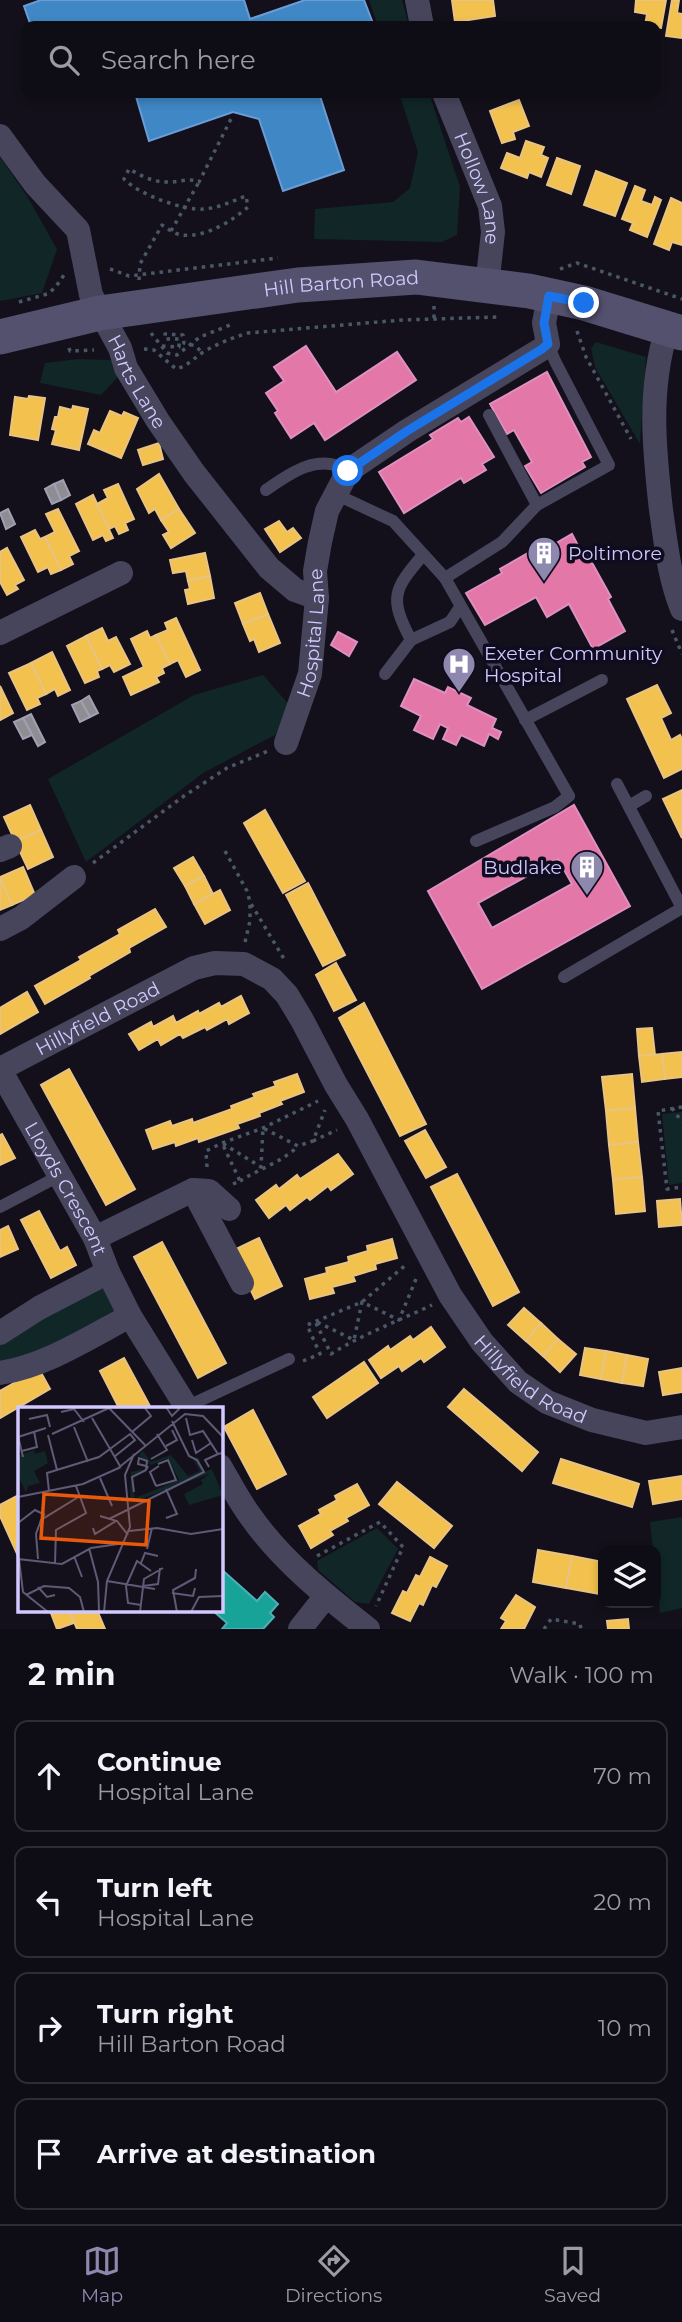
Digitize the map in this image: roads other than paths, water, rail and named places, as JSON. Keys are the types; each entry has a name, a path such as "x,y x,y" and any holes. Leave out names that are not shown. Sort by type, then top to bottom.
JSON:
{"main road":[{"name":"Hill Barton Road","path":"0,337 100,313 298,285 416,277 487,286 547,321 584,303 677,320"}],"street":[{"path":"417,0 421,21"},
{"name":"Hollow Lane","path":"446,98 490,206 493,232 487,286"},
{"name":"Harts Lane","path":"0,136 35,184 78,230 88,284 100,313 120,348 127,368 158,421 194,473 269,568 295,590 317,597"},
{"path":"677,320 659,356 653,436 666,547 673,586 682,609"},
{"name":"Hospital Lane","path":"286,743 310,674 317,597 315,570 327,511 348,471 407,431 547,321"},
{"path":"0,633 121,573"},
{"path":"0,929 21,918 74,877"},
{"name":"Hillyfield Road","path":"0,1070 194,968 215,963 244,964 272,979 287,995 335,1085 357,1119 450,1295 482,1342 518,1382 547,1402 592,1420 646,1433 682,1427"},
{"name":"Lloyds Crescent","path":"0,1070 95,1238 130,1316 185,1407"},
{"path":"95,1238 211,1198 242,1283"},
{"name":"Lloyds Crescent","path":"0,1333 39,1308 108,1272"},
{"path":"0,1373 16,1370 65,1350 130,1316"},
{"path":"222,1469 251,1518 299,1571 367,1628"},
{"path":"300,1629 326,1596"}],"lane":[{"path":"445,578 502,542 537,505 609,465 547,321"},
{"path":"489,415 537,505"},
{"path":"266,490 290,472 307,466 327,463 339,465 348,471"},
{"path":"335,494 393,521 445,578 569,796 555,807 476,841"},
{"path":"411,640 396,604 399,587 409,570 423,555"},
{"path":"385,674 411,640 450,622 460,607"},
{"path":"525,720 602,680"},
{"path":"564,977 682,908 617,784"},
{"path":"629,806 646,796"},
{"path":"0,1207 61,1175"},
{"path":"188,1407 289,1359"}],"place":[{"name":"Poltimore","path":"544,583"},
{"name":"Exeter Community Hospital","path":"459,694"},
{"name":"Budlake","path":"587,897"}]}
